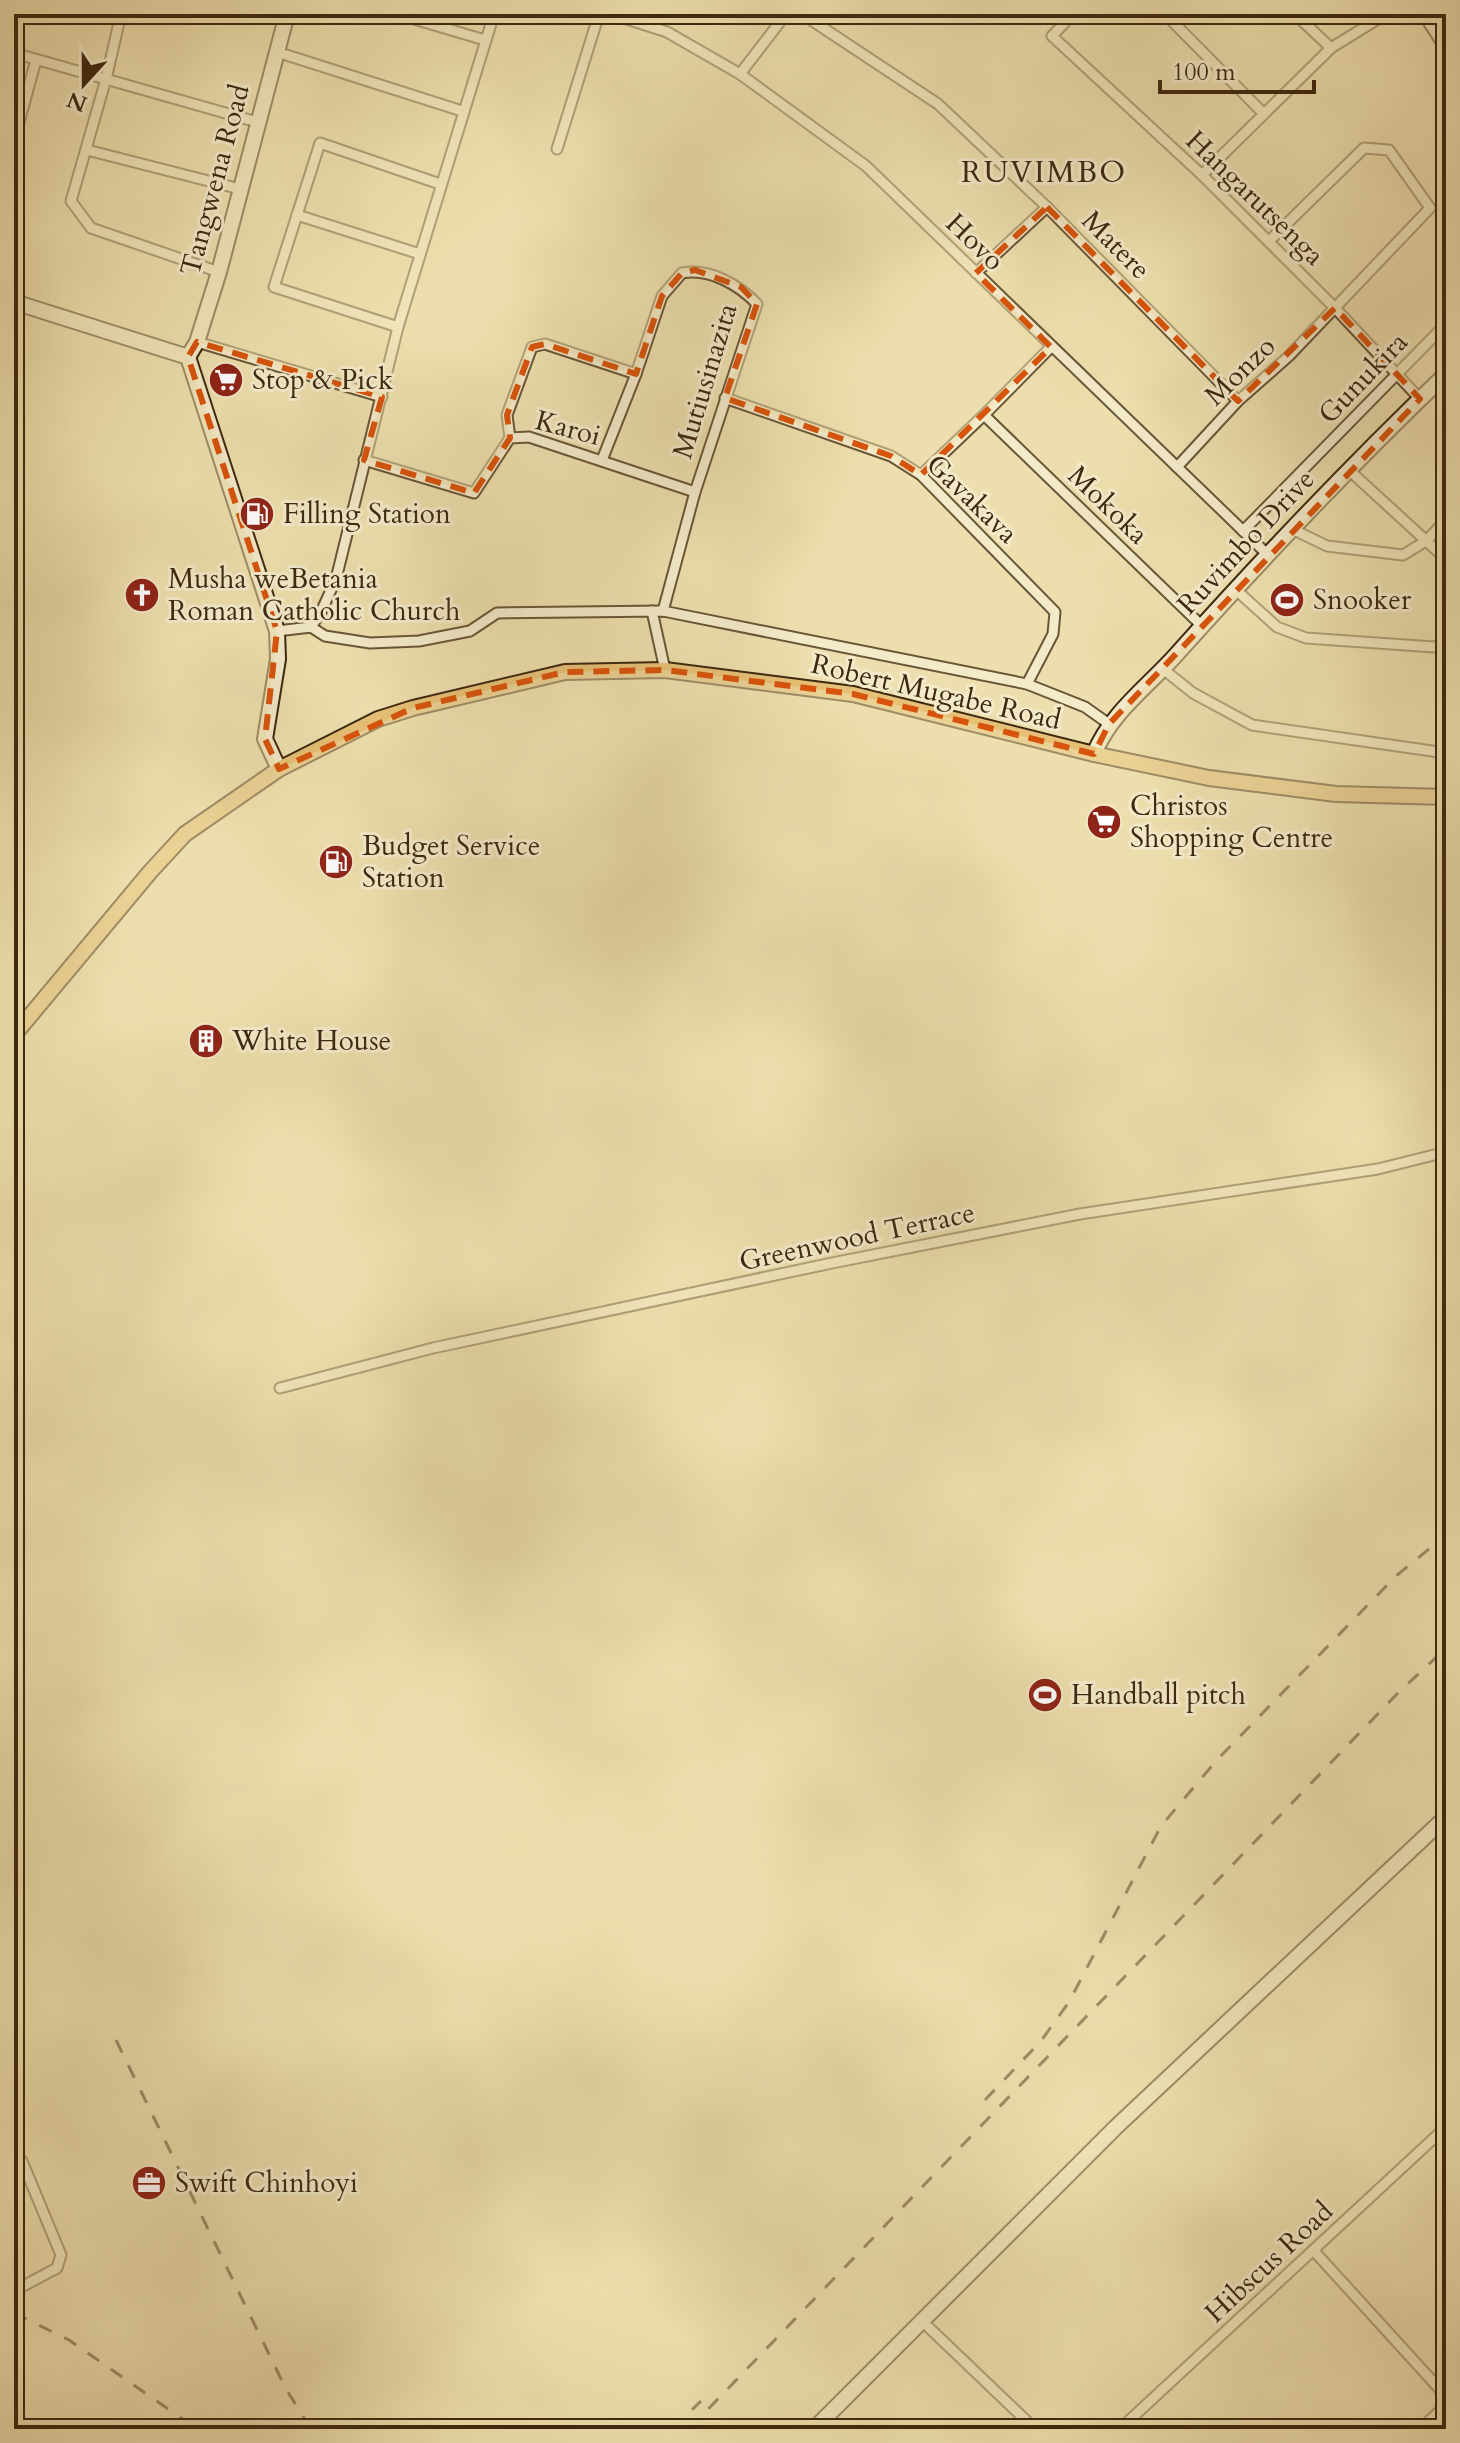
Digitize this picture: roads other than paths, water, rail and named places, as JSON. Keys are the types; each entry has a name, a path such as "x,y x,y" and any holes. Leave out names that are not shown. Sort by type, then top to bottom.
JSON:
{"main road":[{"name":"Robert Mugabe Road","path":"14,1035 185,834 279,769 378,719 565,672 665,670 853,694 1094,754 1209,778 1336,794 1446,797"}],"street":[{"path":"121,14 71,201 91,228 219,272"},
{"name":"Tangwena Road","path":"188,357 197,342 219,272 287,14"},
{"path":"397,14 485,40"},
{"path":"311,627 336,579 398,327 494,14"},
{"path":"557,149 599,14"},
{"name":"Hovo","path":"611,14 667,32 740,74 866,166 1268,555"},
{"path":"740,74 786,14"},
{"name":"Matere","path":"802,14 938,104 1047,207 1238,401"},
{"name":"Hangarutsenga","path":"1073,14 1052,36 1269,241 1420,399"},
{"path":"1165,14 1263,113"},
{"path":"1295,14 1331,48"},
{"path":"1202,175 1331,48 1386,14"},
{"path":"1426,14 1446,45"},
{"path":"277,52 462,111"},
{"path":"14,53 257,122"},
{"path":"14,141 36,60"},
{"path":"398,327 274,287 320,143 440,184"},
{"name":"Monzo","path":"1177,467 1238,401 1289,356 1430,208 1389,150 1364,148 1269,241"},
{"path":"87,150 240,189"},
{"path":"976,273 1047,207"},
{"path":"297,215 420,254"},
{"name":"Mutiusinazita","path":"602,460 662,296 682,273 695,270 741,287 757,304 695,492 663,611"},
{"path":"16,306 188,357 277,631 278,659 265,739 279,769"},
{"name":"Gunukira","path":"1243,531 1446,324"},
{"path":"197,342 382,397"},
{"path":"510,438 507,415 532,347 545,344 636,374"},
{"path":"921,475 1051,347"},
{"name":"Ruvimbo Drive","path":"1094,754 1109,724 1292,529 1446,374"},
{"name":"Gavakava","path":"725,398 891,456 921,475 1055,612 1053,634 1027,684"},
{"name":"Mokoka","path":"984,415 1202,626"},
{"name":"Karoi","path":"364,460 474,493 510,438 529,437 695,492"},
{"path":"1350,471 1446,559"},
{"path":"1292,529 1327,546 1403,555 1426,541 1446,520"},
{"path":"1235,589 1277,627 1306,638 1434,647 1446,643"},
{"path":"652,611 665,670"},
{"path":"277,631 311,627 325,636 382,642 419,641 470,631 497,613 663,611 1027,684 1085,707 1109,724"},
{"path":"1163,669 1193,693 1252,725 1446,753"},
{"name":"Greenwood Terrace","path":"280,1388 433,1348 832,1263 1080,1214 1378,1169 1446,1152"},
{"path":"814,2429 1116,2127 1446,1817"},
{"name":"Hibscus Road","path":"1120,2429 1446,2127"},
{"path":"14,2152 22,2161 53,2229 61,2255 57,2268 14,2291"},
{"path":"1314,2251 1446,2396"},
{"path":"921,2320 1035,2429"},
{"path":"1421,2429 1446,2405"}],"railway":[{"path":"985,2100 1041,2041 1069,2002 1161,1826 1216,1761 1396,1576 1446,1535"},
{"path":"689,2429 1397,1694 1446,1648"},
{"path":"116,2040 286,2389 311,2429"},
{"path":"14,2313 69,2340 197,2429"},
{"path":"672,2429 701,2401"}],"place":[{"name":"Stop & Pick","path":"226,380"},
{"name":"Filling Station","path":"257,514"},
{"name":"Musha weBetania Roman Catholic Church","path":"142,595"},
{"name":"Snooker","path":"1287,600"},
{"name":"Christos Shopping Centre","path":"1104,822"},
{"name":"Budget Service Station","path":"336,862"},
{"name":"White House","path":"206,1041"},
{"name":"Handball pitch","path":"1045,1695"},
{"name":"Swift Chinhoyi","path":"149,2183"}],"district":[{"name":"RUVIMBO","path":"1044,172"}]}
